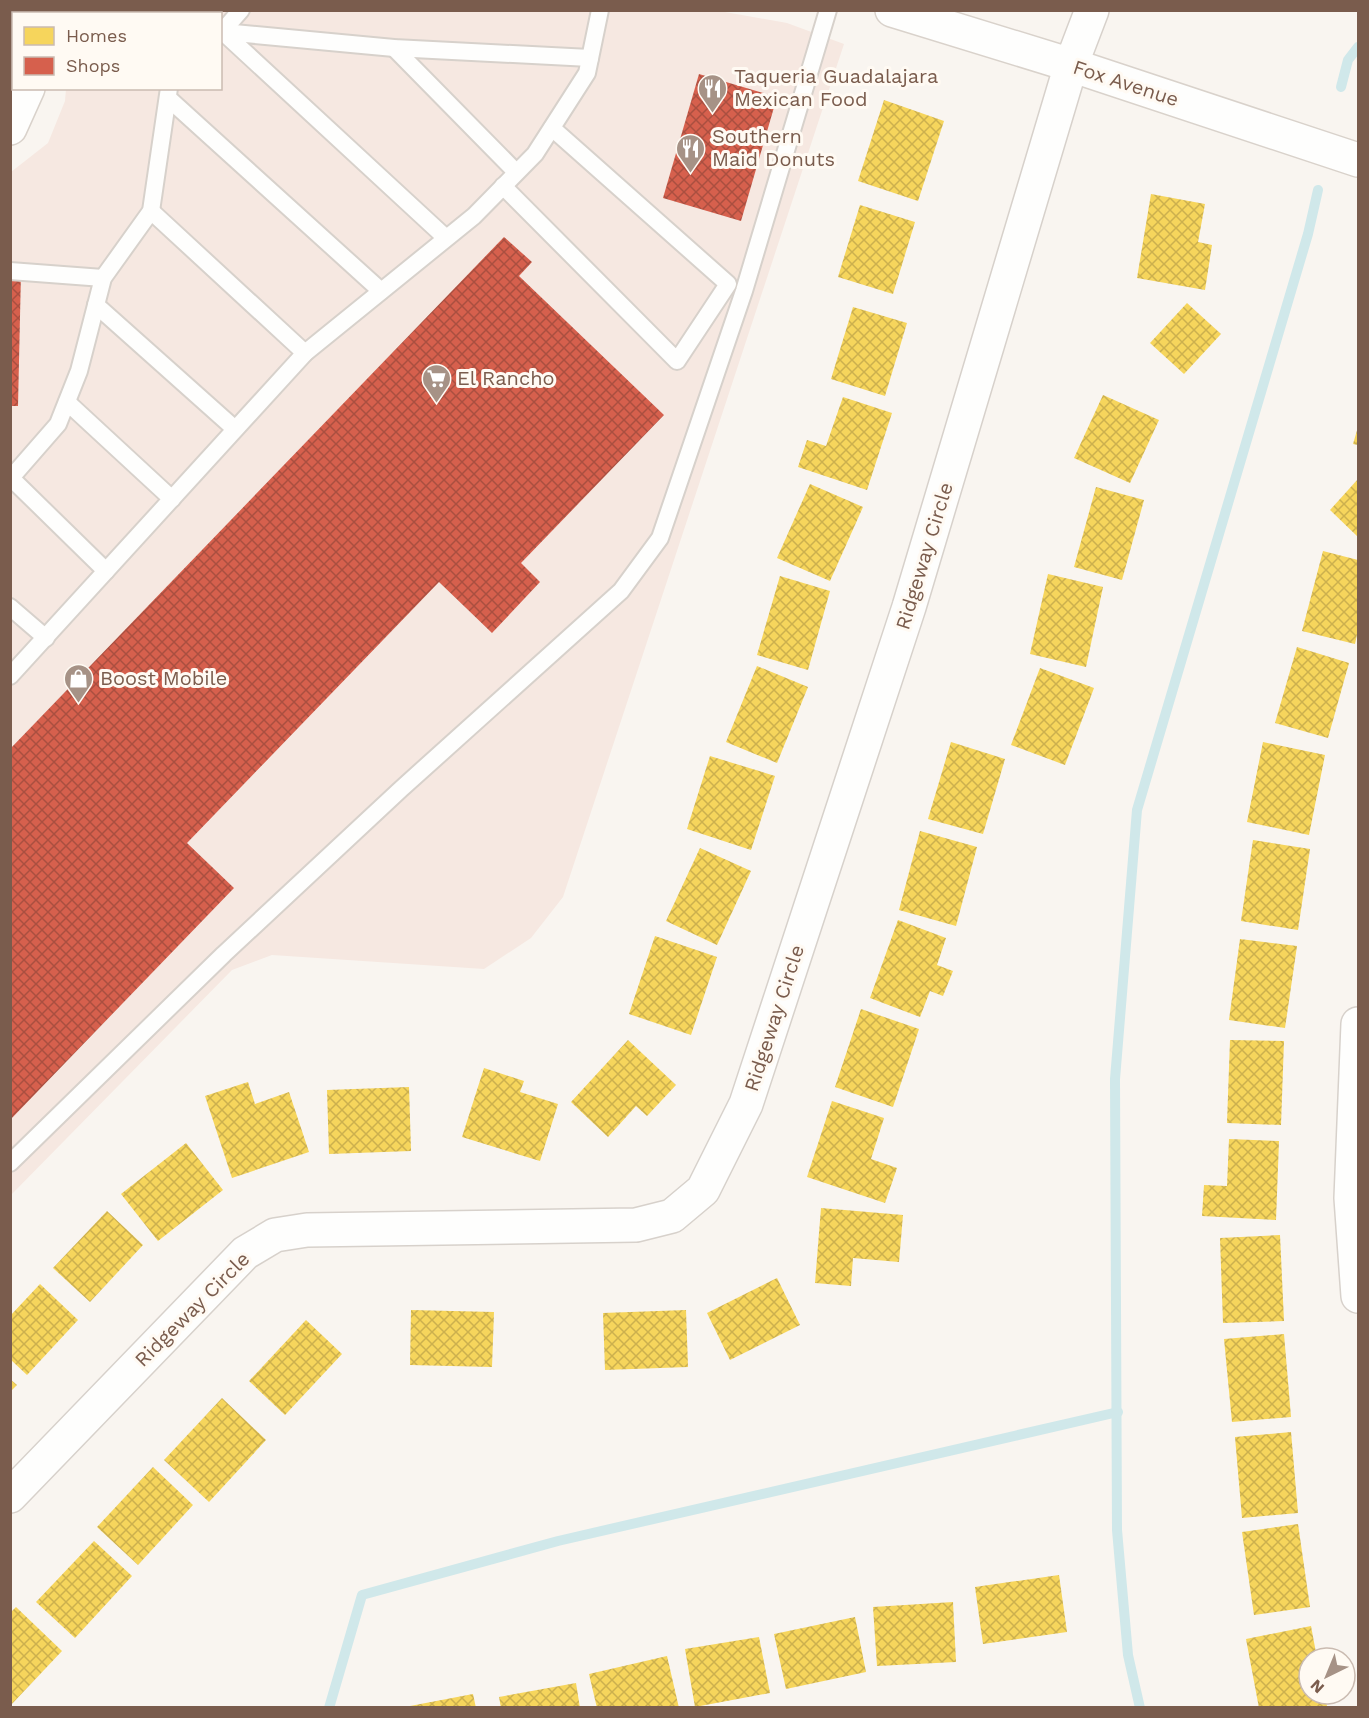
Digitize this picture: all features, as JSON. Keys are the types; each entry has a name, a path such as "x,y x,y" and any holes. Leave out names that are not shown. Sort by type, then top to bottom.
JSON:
{"street":[{"name":"Fox Avenue","path":"892,10 1071,65 1359,160"},
{"name":"Ridgeway Circle","path":"10,1496 244,1253 275,1234 307,1230 636,1225 672,1216 703,1190 746,1104 909,607 1071,65 1092,10"},
{"path":"10,128 27,90"},
{"path":"1359,1024 1351,1198 1359,1296"}],"lane":[{"path":"222,33 241,10"},
{"path":"10,676 305,353 474,216 535,154 587,73 600,10"},
{"path":"10,1163 233,946 401,789 621,591 660,538 744,291 828,10"},
{"path":"222,33 394,48 590,58"},
{"path":"222,33 446,238"},
{"path":"394,48 516,172"},
{"path":"169,93 381,291"},
{"path":"106,571 11,479 58,424 79,371 103,278 151,210 169,93"},
{"path":"503,186 677,361 728,284 552,128"},
{"path":"151,210 305,353"},
{"path":"10,271 103,278"},
{"path":"96,305 236,429"},
{"path":"67,402 172,499"},
{"path":"10,607 46,638"}],"shaded area":[{"path":"87,10 714,10 787,23 844,44 563,897 531,938 484,969 272,955 232,970 11,1195 11,172 48,143 65,101 66,90 222,90 222,12 86,12"}],"building: Homes":[{"path":"884,100 944,121 918,201 858,181"},
{"path":"1151,194 1205,204 1198,242 1212,245 1205,290 1137,278"},
{"path":"860,205 915,222 893,294 838,277"},
{"path":"1187,303 1221,334 1184,374 1150,343"},
{"path":"853,307 907,323 885,396 831,379"},
{"path":"1103,395 1159,420 1130,483 1074,458"},
{"path":"843,397 892,413 867,490 798,467 807,440 826,446"},
{"path":"1358,427 1358,445 1353,444"},
{"path":"1358,479 1358,537 1330,510"},
{"path":"810,484 863,507 830,581 777,558"},
{"path":"1096,487 1144,500 1122,580 1074,567"},
{"path":"1323,551 1358,560 1358,630 1355,644 1302,631"},
{"path":"1048,574 1103,587 1086,667 1030,654"},
{"path":"780,576 830,591 808,670 757,655"},
{"path":"1297,647 1349,663 1328,738 1275,723"},
{"path":"757,666 808,687 777,763 726,742"},
{"path":"1040,668 1094,688 1065,765 1011,745"},
{"path":"951,742 1005,759 983,834 928,819"},
{"path":"1263,742 1325,755 1309,835 1247,822"},
{"path":"710,756 775,776 751,850 687,829"},
{"path":"920,831 977,847 956,926 899,910"},
{"path":"1253,840 1310,849 1298,930 1241,921"},
{"path":"700,848 751,871 717,945 666,921"},
{"path":"898,920 946,938 937,965 953,971 943,996 930,991 920,1017 870,998"},
{"path":"655,936 717,957 691,1035 629,1014"},
{"path":"1240,939 1297,946 1285,1028 1229,1020"},
{"path":"861,1009 919,1029 893,1107 835,1087"},
{"path":"628,1040 676,1085 647,1116 636,1106 608,1137 571,1102"},
{"path":"1230,1040 1284,1041 1281,1125 1227,1123"},
{"path":"484,1068 524,1081 520,1092 558,1104 540,1161 462,1137"},
{"path":"248,1082 255,1104 289,1092 309,1152 232,1178 205,1096"},
{"path":"409,1087 411,1151 329,1154 327,1090"},
{"path":"832,1101 884,1118 871,1159 897,1168 885,1203 807,1177"},
{"path":"1229,1139 1279,1141 1276,1220 1202,1216 1204,1185 1227,1186"},
{"path":"186,1143 223,1190 158,1241 121,1194"},
{"path":"821,1208 903,1215 899,1262 853,1258 851,1286 815,1283"},
{"path":"107,1211 143,1245 90,1302 53,1268"},
{"path":"1280,1235 1284,1321 1223,1323 1220,1238"},
{"path":"777,1278 800,1325 730,1360 707,1313"},
{"path":"40,1284 78,1320 27,1375 10,1359 10,1316"},
{"path":"411,1310 494,1312 492,1367 410,1365"},
{"path":"686,1310 688,1367 605,1370 603,1313"},
{"path":"306,1320 342,1354 285,1415 249,1381"},
{"path":"1284,1334 1291,1417 1232,1422 1224,1339"},
{"path":"10,1379 17,1385 10,1392"},
{"path":"222,1398 266,1440 209,1502 164,1460"},
{"path":"1291,1432 1298,1513 1242,1518 1235,1437"},
{"path":"153,1467 193,1505 138,1565 97,1527"},
{"path":"1298,1524 1310,1607 1254,1615 1242,1532"},
{"path":"94,1541 132,1576 75,1638 36,1602"},
{"path":"1059,1575 1067,1632 983,1644 975,1587"},
{"path":"953,1602 956,1662 877,1666 873,1607"},
{"path":"16,1607 62,1651 10,1706 10,1613"},
{"path":"855,1617 866,1672 786,1689 774,1634"},
{"path":"1311,1626 1315,1646 1297,1646 1297,1706 1327,1706 1259,1708 1246,1639"},
{"path":"759,1637 770,1693 695,1707 685,1649"},
{"path":"667,1656 679,1708 597,1708 589,1674"},
{"path":"576,1683 580,1708 501,1708 499,1697"},
{"path":"473,1694 476,1708 410,1708 410,1706"}],"building: Shops":[{"path":"699,74 777,97 741,221 663,198"},
{"path":"504,237 532,262 519,276 664,415 521,563 540,582 492,633 439,582 187,843 234,888 10,1120 10,749"},
{"path":"10,272 21,272 18,406 10,406"}],"waterway":[{"path":"1341,87 1348,60 1358,47"},
{"path":"1140,1708 1128,1655 1117,1530 1115,1079 1137,810 1308,234 1318,190"},
{"path":"329,1708 362,1595 558,1541 1118,1412"}],"place":[{"name":"Taqueria Guadalajara Mexican Food","path":"713,114"},
{"name":"Southern Maid Donuts","path":"691,174"},
{"name":"El Rancho","path":"436,404"},
{"name":"Boost Mobile","path":"79,704"}]}
